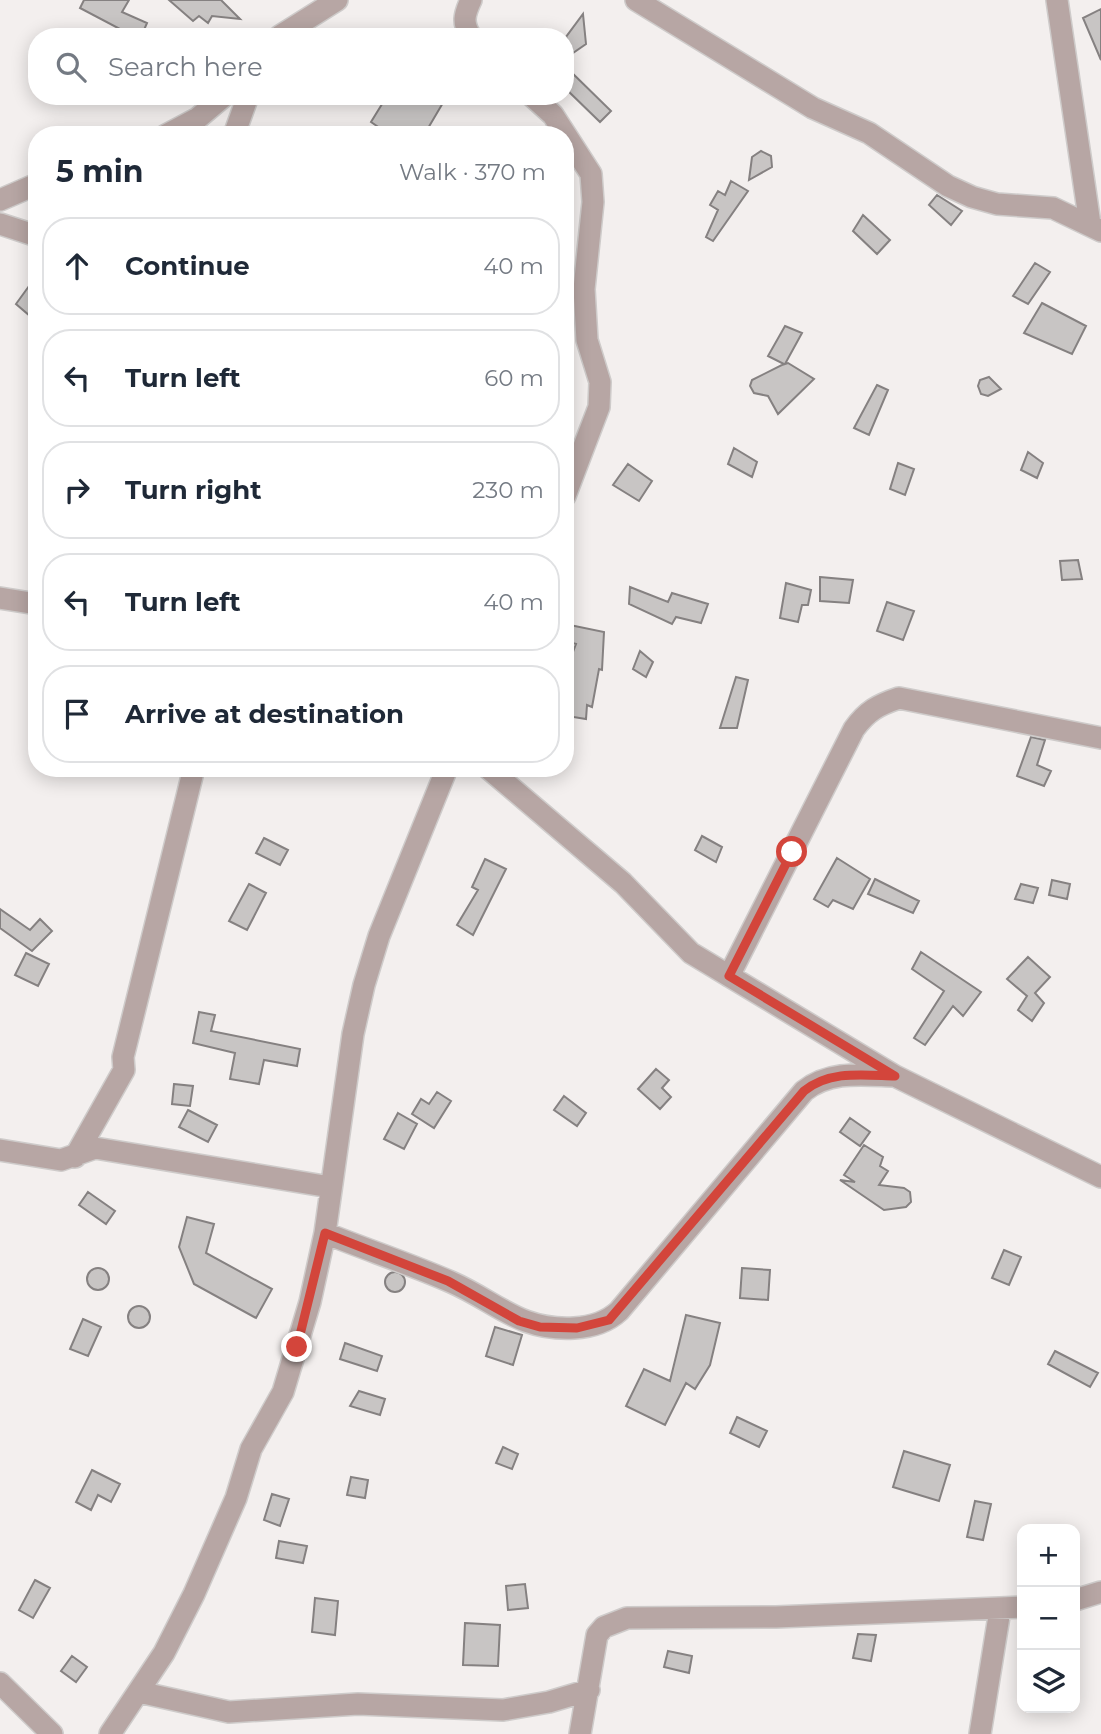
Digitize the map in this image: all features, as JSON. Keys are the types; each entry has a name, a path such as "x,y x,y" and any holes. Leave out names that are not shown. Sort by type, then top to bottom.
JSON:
{"street":[{"path":"286,28 308,0"},
{"path":"293,28 337,0"},
{"path":"466,28 464,25 471,0"},
{"path":"636,0 813,108 869,133 948,186 997,204 1053,208 1096,227"},
{"path":"1057,0 1096,227"},
{"path":"183,126 213,105"},
{"path":"237,126 245,105"},
{"path":"542,105 560,126"},
{"path":"574,148 591,174 593,202 584,289 587,340 600,382 599,407 574,472"},
{"path":"0,200 28,188"},
{"path":"0,224 28,233"},
{"path":"0,598 28,603"},
{"path":"729,976 854,729 865,713 899,698 1101,738"},
{"path":"75,1157 124,1070 123,1057 192,777"},
{"path":"110,1734 139,1692 194,1594 236,1498 251,1449 284,1392 310,1302 325,1233 363,985 379,936 443,777"},
{"path":"499,777 623,883 677,942 895,1076 1101,1177"},
{"path":"325,1233 448,1281 519,1321 540,1327 592,1325 609,1320 619,1311 804,1091 816,1081 834,1076 895,1076"},
{"path":"0,1150 61,1160 94,1148 330,1187"},
{"path":"1080,1598 1101,1592"},
{"path":"580,1734 597,1635 604,1627 627,1618 1017,1609"},
{"path":"981,1734 1000,1611"},
{"path":"0,1683 52,1734"},
{"path":"139,1692 229,1712 358,1704 503,1710 549,1702 589,1690"}],"building":[{"path":"84,0 129,0 122,12 147,23 145,28 118,28 80,8"},
{"path":"169,0 221,0 240,19 212,16 208,23 199,16 193,21"},
{"path":"1101,9 1101,60 1083,18"},
{"path":"583,14 586,44 574,52 574,28"},
{"path":"574,75 611,111 600,122 574,97"},
{"path":"381,105 442,105 429,126 377,126 371,122"},
{"path":"761,151 771,156 772,167 749,180 752,157"},
{"path":"731,181 748,191 713,241 706,237 718,210 710,205 718,191 725,195"},
{"path":"937,195 962,211 951,225 929,205"},
{"path":"863,215 890,240 877,254 853,231"},
{"path":"1035,263 1050,272 1028,304 1013,296"},
{"path":"28,287 28,314 16,304"},
{"path":"1042,303 1086,326 1072,354 1024,333"},
{"path":"785,326 802,333 785,364 788,363 814,379 778,414 768,396 754,393 750,386 752,380 784,364 768,356"},
{"path":"989,377 1001,389 988,396 981,394 978,386 980,380"},
{"path":"877,385 888,390 869,435 854,428"},
{"path":"734,448 757,462 752,477 728,464"},
{"path":"1028,452 1043,463 1037,478 1021,470"},
{"path":"898,463 914,469 905,495 890,489"},
{"path":"628,464 652,481 639,501 613,485"},
{"path":"1078,560 1082,579 1062,580 1060,561"},
{"path":"820,577 853,580 849,603 820,601"},
{"path":"786,583 811,590 808,605 802,605 798,622 780,618"},
{"path":"630,587 668,602 672,593 708,604 701,623 676,617 672,624 629,604"},
{"path":"887,602 914,611 903,640 877,631"},
{"path":"574,626 604,632 602,670 599,669 592,707 587,705 586,719 574,717"},
{"path":"640,651 653,662 646,677 633,669"},
{"path":"736,677 748,680 737,728 720,728"},
{"path":"1031,737 1045,740 1037,765 1051,771 1044,786 1017,776"},
{"path":"702,836 722,847 716,862 695,850"},
{"path":"264,838 288,850 280,865 256,853"},
{"path":"837,858 870,879 853,909 833,900 828,907 814,899"},
{"path":"485,859 506,869 473,935 457,925 478,890 472,887"},
{"path":"875,879 919,901 913,913 868,894"},
{"path":"1052,880 1070,884 1067,899 1049,895"},
{"path":"249,884 266,893 247,930 229,921"},
{"path":"1021,884 1038,888 1033,903 1015,899"},
{"path":"0,909 30,930 40,919 52,931 32,951 0,928"},
{"path":"921,952 981,992 963,1016 953,1006 925,1045 914,1038 944,991 912,969"},
{"path":"26,953 49,964 38,986 15,975"},
{"path":"1028,957 1050,977 1035,993 1044,1003 1032,1021 1018,1010 1027,996 1007,979"},
{"path":"199,1012 215,1015 211,1031 300,1049 297,1066 264,1060 259,1084 230,1079 235,1053 193,1043"},
{"path":"656,1069 669,1080 662,1088 671,1097 660,1109 638,1089"},
{"path":"174,1084 193,1086 190,1106 172,1104"},
{"path":"437,1092 451,1101 434,1128 412,1114 421,1099 429,1104"},
{"path":"564,1096 586,1113 577,1126 554,1110"},
{"path":"188,1110 217,1125 208,1142 179,1127"},
{"path":"398,1113 417,1124 404,1149 384,1139"},
{"path":"850,1118 870,1132 860,1146 840,1132"},
{"path":"864,1145 883,1157 880,1166 888,1171 879,1185 904,1188 910,1192 911,1202 906,1207 884,1210 840,1180 855,1182 844,1175"},
{"path":"88,1192 115,1211 106,1224 79,1205"},
{"path":"187,1217 214,1224 206,1253 272,1289 256,1318 194,1284 179,1247"},
{"path":"1004,1250 1021,1257 1009,1285 992,1278"},
{"path":"98,1268 106,1271 109,1279 106,1287 98,1290 90,1287 87,1279 90,1271"},
{"path":"742,1268 770,1270 768,1300 740,1298"},
{"path":"395,1272 402,1275 405,1282 402,1289 395,1292 388,1289 385,1282 388,1275"},
{"path":"139,1306 149,1313 150,1317 143,1327 139,1328 129,1321 128,1317 135,1307"},
{"path":"686,1315 720,1323 710,1365 695,1389 686,1383 665,1425 626,1406 644,1369 670,1381"},
{"path":"83,1319 101,1327 88,1356 70,1349"},
{"path":"495,1327 522,1335 513,1365 486,1356"},
{"path":"345,1343 382,1356 377,1371 340,1359"},
{"path":"1055,1351 1098,1373 1090,1387 1048,1364"},
{"path":"359,1391 385,1399 380,1415 350,1406"},
{"path":"737,1417 767,1431 759,1447 730,1433"},
{"path":"503,1447 518,1454 512,1469 496,1463"},
{"path":"904,1451 950,1465 939,1501 893,1487"},
{"path":"92,1470 120,1484 111,1502 98,1495 91,1510 76,1502"},
{"path":"351,1477 368,1480 365,1498 347,1495"},
{"path":"272,1494 289,1499 280,1526 264,1520"},
{"path":"975,1501 991,1504 983,1540 967,1537"},
{"path":"279,1541 307,1546 303,1563 276,1558"},
{"path":"35,1580 50,1588 33,1618 19,1610"},
{"path":"525,1584 528,1608 508,1610 506,1586"},
{"path":"315,1598 338,1601 335,1635 312,1632"},
{"path":"465,1623 500,1625 498,1666 463,1665"},
{"path":"858,1634 876,1635 871,1661 853,1658"},
{"path":"668,1651 692,1656 689,1673 664,1667"},
{"path":"72,1656 87,1667 76,1682 61,1671"}],"route":[{"path":"297,1347 325,1233 448,1281 519,1321 540,1327 577,1328 609,1320 804,1091 816,1081 834,1076 895,1076 729,976 792,852"}]}
